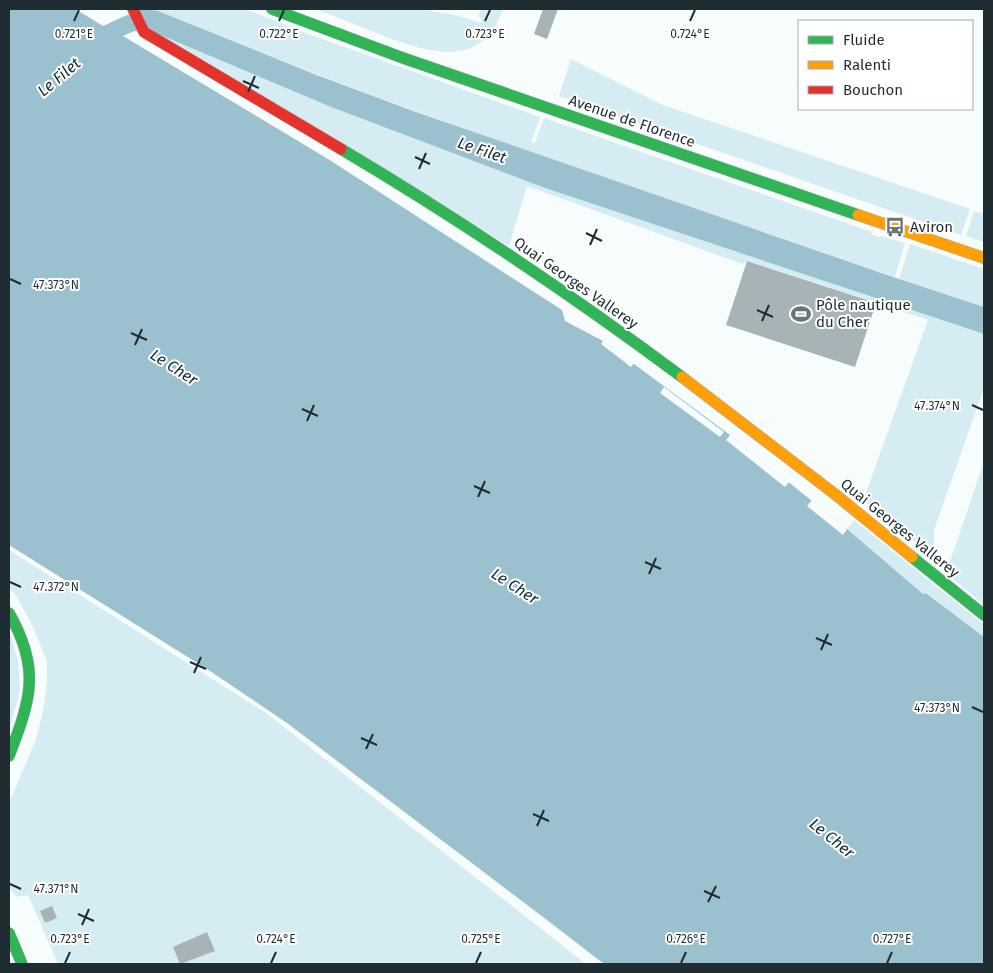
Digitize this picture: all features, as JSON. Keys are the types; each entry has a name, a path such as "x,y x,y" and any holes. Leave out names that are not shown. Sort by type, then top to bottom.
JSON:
{"street":[{"name":"Quai Georges Vallerey","path":"133,9 144,32 382,172 554,284 642,347 771,444 984,615"},
{"name":"Avenue de Florence","path":"272,9 394,55 984,258"},
{"path":"9,613 24,644 30,675 26,709 9,756"},
{"path":"9,933 22,964"}],"shaded area":[{"path":"139,9 246,9 303,32 540,117 531,142 535,143 544,118 872,232 871,234 905,243 895,277 432,117 249,48 158,11"},
{"path":"316,9 420,9 455,15 481,23 482,19 478,16 481,9 503,9 494,28 482,41 468,49 453,52 419,48"},
{"path":"158,34 331,107 545,188 984,334 984,388 934,530 934,557 863,501 928,320 748,261 742,264 527,186 509,246"},
{"path":"571,59 663,105 970,209 961,235 559,96"},
{"path":"974,211 984,214 984,242 966,236"},
{"path":"910,244 984,269 984,307 899,279"},
{"path":"984,462 984,605 946,573"},
{"path":"854,520 984,625 984,637 927,593 923,594 847,529"},
{"path":"9,550 266,713 586,964 58,964 28,895 17,897 9,888 9,803 35,742 43,712 47,681 47,661 32,625 16,595 9,588"},
{"path":"9,629 18,661 20,690 9,732"}],"water":[{"path":"9,9 75,9 103,26 145,9 158,11 314,74 416,112 984,307 984,334 545,188 331,107 158,34 134,31 123,36 328,159 562,310 565,321 603,341 730,435 847,529 923,594 926,593 984,637 984,964 604,964 287,723 210,671 9,545"}],"pier":[{"path":"603,341 634,363 631,367 601,344"},
{"path":"664,387 724,432 720,437 660,393"},
{"path":"730,435 789,482 785,487 726,440"},
{"path":"812,500 847,529 843,535 807,506"}],"building":[{"path":"543,9 558,9 547,39 534,34"},
{"name":"Pôle nautique du Cher","path":"747,261 876,303 855,367 726,325"},
{"path":"52,906 57,918 45,923 40,911"},
{"path":"207,932 215,951 180,964 173,947"}],"traffic: fast":[{"path":"272,9 403,58 858,215"},
{"path":"341,149 514,258 682,377"},
{"path":"912,557 984,615"},
{"path":"9,613 26,651 29,668 27,700 9,756"},
{"path":"9,933 22,964"}],"traffic: slow":[{"path":"858,215 984,258"},
{"path":"682,377 836,495 912,557"}],"traffic: jam":[{"path":"133,9 144,32 341,149"}],"place":[{"name":"Aviron","path":"895,227"},
{"name":"Pôle nautique du Cher","path":"801,314"}],"water label":[{"name":"Le Filet","path":"59,77"},
{"name":"Le Filet","path":"482,150"},
{"name":"Le Cher","path":"174,367"},
{"name":"Le Cher","path":"515,586"},
{"name":"Le Cher","path":"832,838"}]}
